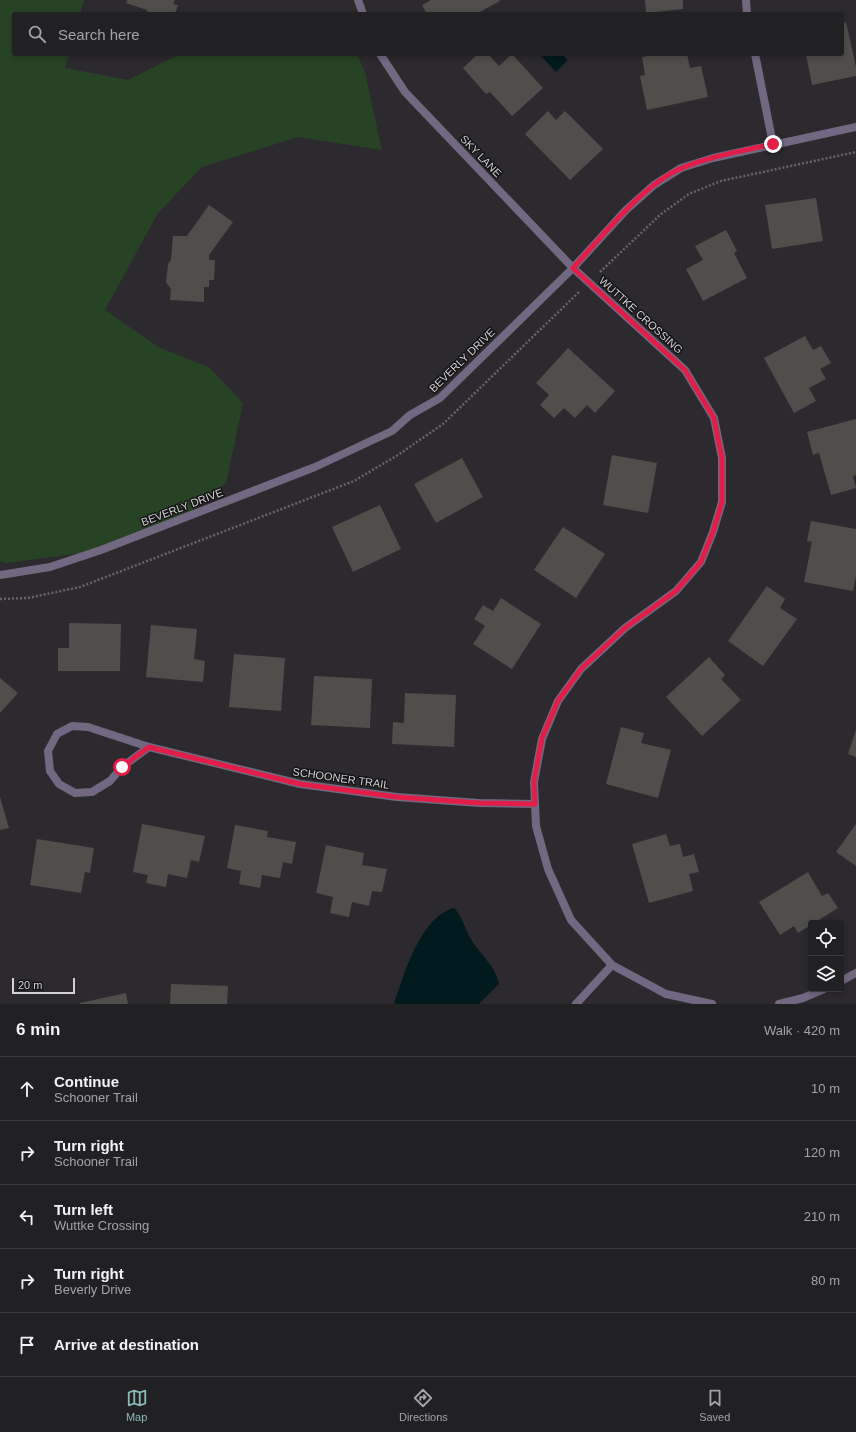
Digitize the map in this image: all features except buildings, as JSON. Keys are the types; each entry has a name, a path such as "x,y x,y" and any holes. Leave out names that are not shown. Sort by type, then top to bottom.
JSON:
{"street":[{"path":"358,0 362,12"},
{"path":"746,0 747,12"},
{"name":"SKY LANE","path":"381,56 405,92 573,268"},
{"path":"755,56 773,144"},
{"name":"BEVERLY DRIVE","path":"0,575 50,568 101,550 315,467 392,430 410,415 440,398 573,268 626,210 654,185 681,168 713,158 856,127"},
{"name":"WUTTKE CROSSING","path":"573,268 685,370 714,418 722,458 722,502 713,532 701,562 676,591 625,628 581,669 558,701 542,738 534,782 536,826 548,870 571,920 612,965 666,994 712,1004"},
{"name":"SCHOONER TRAIL","path":"149,747 122,767 110,781 92,792 75,793 59,784 50,771 48,752 57,734 72,726 88,727 149,747 300,784 397,797 479,803 535,804"},
{"path":"576,1004 612,965"},
{"path":"844,979 856,973"},
{"path":"779,1004 803,998 817,992"}],"green space":[{"path":"0,0 84,0 81,12 12,12 12,56 68,56 65,68 128,80 176,56 358,56 365,72 382,150 298,137 202,167 158,213 105,310 160,348 209,367 243,403 226,483 177,523 90,552 6,563 0,561"}],"water":[{"path":"541,56 564,56 568,60 556,72"},
{"path":"454,908 460,915 472,941 495,972 499,984 479,1004 394,1004 408,963 423,935 432,923 442,914"}],"route":[{"path":"122,767 149,747 300,784 397,797 479,803 535,804 534,782 542,738 558,701 581,669 625,628 676,591 701,562 713,532 722,502 722,458 714,418 685,370 573,268 626,210 654,185 681,168 713,158 773,144"}]}
